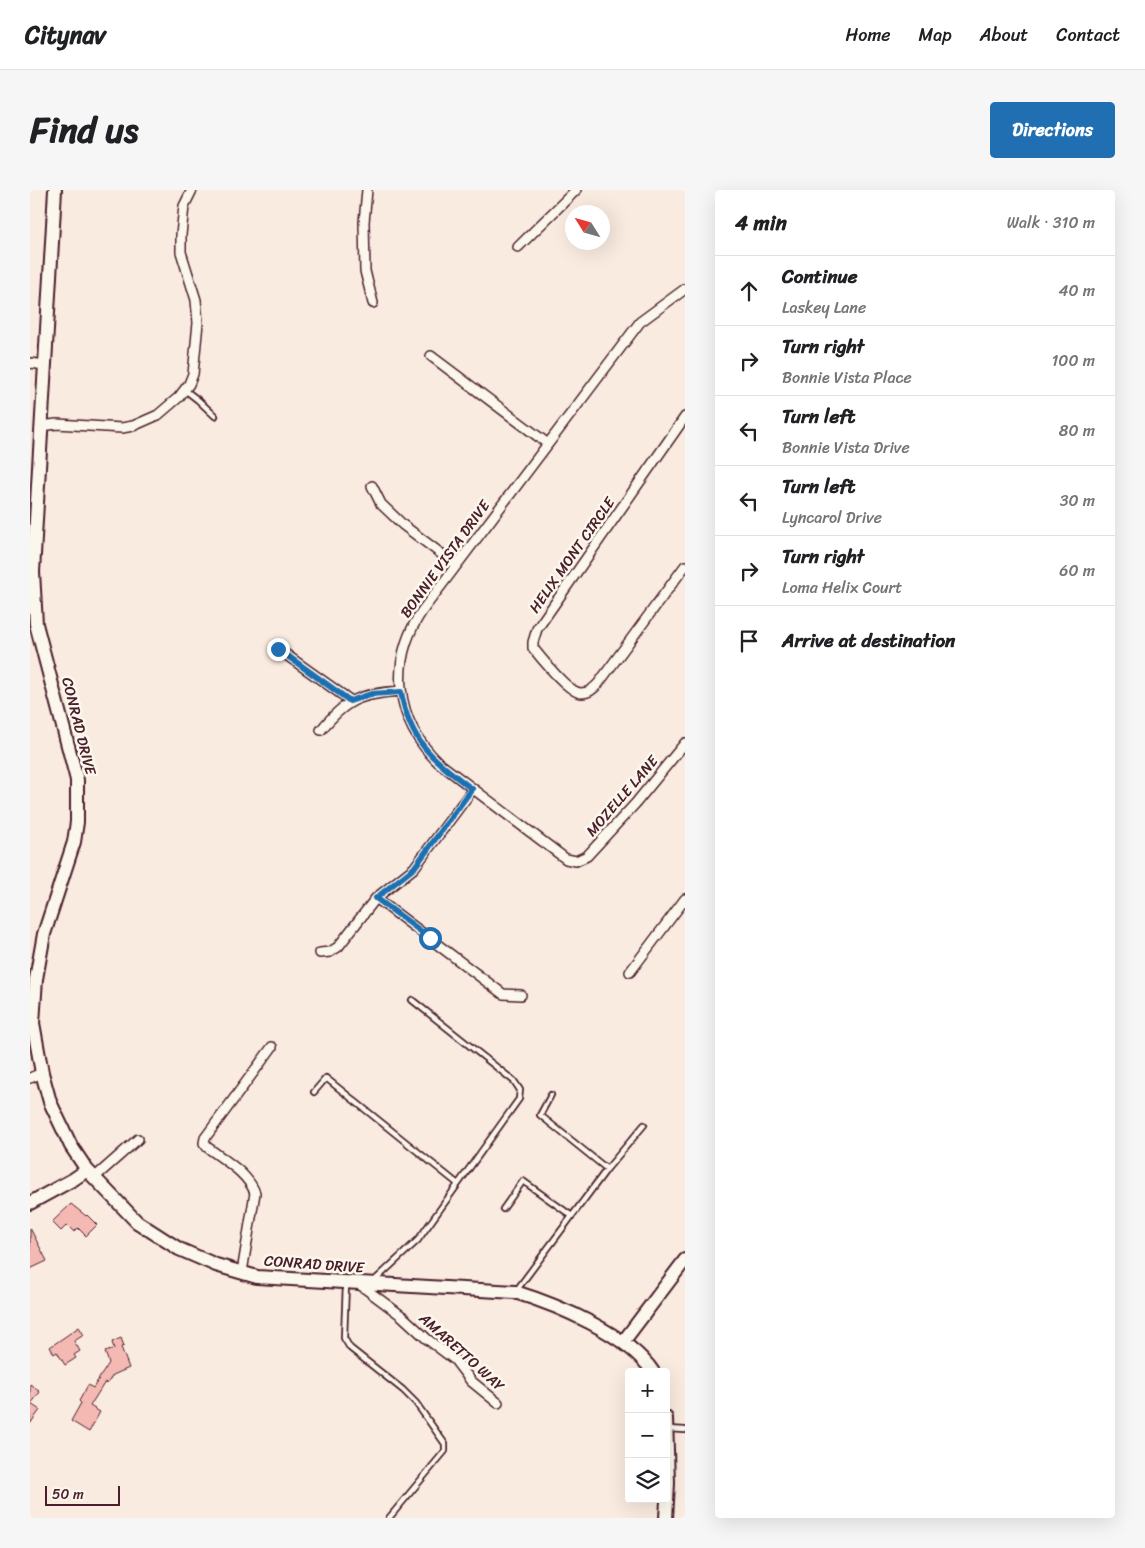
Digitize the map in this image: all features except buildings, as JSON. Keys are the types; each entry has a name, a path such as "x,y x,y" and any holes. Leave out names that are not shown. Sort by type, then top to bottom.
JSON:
{"street":[{"name":"CONRAD DRIVE","path":"55,190 33,572 33,624 77,780 77,822 74,842 44,934 36,979 33,1023 36,1076 71,1146 90,1174 137,1222 179,1249 216,1264 257,1277 515,1292 563,1310 623,1342 639,1355 650,1368"},
{"path":"41,426 57,424 122,428 133,426 158,415 185,390 193,374 198,323 196,300 181,252 184,206 192,190"},
{"path":"367,190 364,222 365,271 373,303"},
{"path":"518,247 576,190"},
{"name":"BONNIE VISTA DRIVE","path":"576,861 566,859 472,789 439,763 423,746 406,715 401,692 402,655 410,632 422,611 640,322 685,289"},
{"path":"431,356 548,444"},
{"path":"30,363 45,364"},
{"name":"HELIX MONT CIRCLE","path":"685,417 537,629 533,648 555,674 575,692 591,691 685,566"},
{"path":"372,486 381,504 403,525 456,565"},
{"path":"278,649 350,701"},
{"path":"321,730 334,714 350,701 371,694 401,692"},
{"name":"MOZELLE LANE","path":"576,861 587,856 636,804 685,743"},
{"path":"320,953 330,952 338,948 376,898 414,868 472,789"},
{"path":"376,898 503,994 521,995"},
{"path":"630,972 685,899"},
{"path":"242,1272 256,1193 253,1185 247,1178 204,1143 205,1138 272,1048"},
{"path":"30,1203 74,1179 90,1174 138,1139"},
{"path":"623,1342 685,1260"},
{"name":"AMARETTO WAY","path":"365,1284 427,1339 454,1360 471,1381 498,1403"},
{"path":"666,1518 667,1458"}],"lane":[{"path":"185,390 215,416"},
{"path":"365,1284 418,1240 519,1099 520,1090 514,1081 412,1000"},
{"path":"314,1092 326,1078 458,1184"},
{"path":"551,1095 540,1115 607,1169"},
{"path":"515,1292 607,1169 644,1125"},
{"path":"504,1209 523,1180 572,1216"},
{"path":"346,1283 344,1338 350,1348 403,1390 416,1404 445,1444 445,1451 389,1518"},
{"path":"670,1425 685,1430"}],"route":[{"path":"278,649 350,701 371,694 401,692 406,715 423,746 439,763 472,789 414,868 376,898 430,938"}]}
